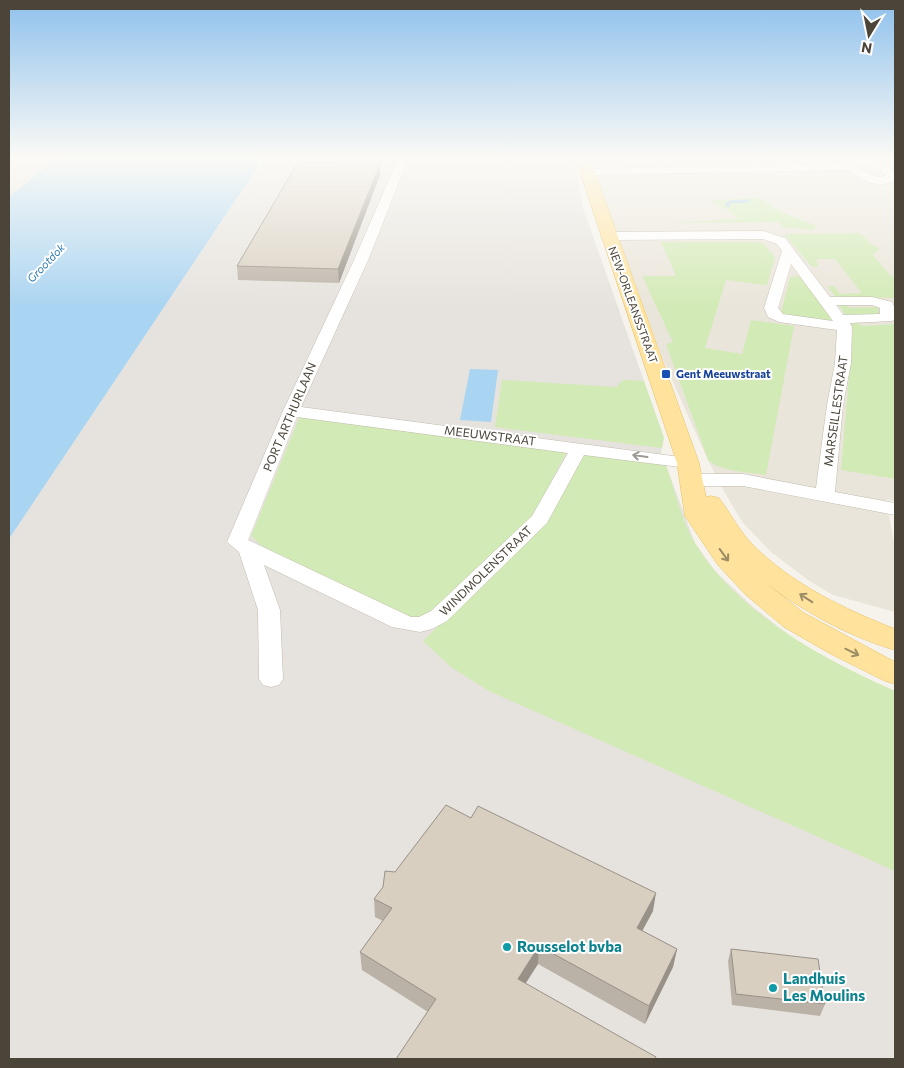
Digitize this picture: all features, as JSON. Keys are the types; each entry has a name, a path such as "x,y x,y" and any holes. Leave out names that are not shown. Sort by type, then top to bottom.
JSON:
{"main road":[{"name":"NEW-ORLEANSSTRAAT","path":"599,209 690,471 697,516 727,559 755,590 794,620 841,647 895,674"},
{"name":"NEW-ORLEANSSTRAAT","path":"690,471 706,492 717,516 737,542 762,568 807,599 836,615 895,640"}],"street":[{"name":"PORT ARTHURLAAN","path":"271,679 269,610 248,549 237,542 291,410 362,258 382,209"},
{"path":"608,236 764,235 781,241 842,323"},
{"path":"788,252 771,308 772,314 779,318 842,323 888,318 887,305 880,302"},
{"path":"781,272 804,273"},
{"path":"825,300 880,302 895,299"},
{"name":"MARSEILLESTRAAT","path":"824,496 835,405 843,364 842,323"},
{"name":"MEEUWSTRAAT","path":"291,410 579,448 690,471 895,509"},
{"name":"WINDMOLENSTRAAT","path":"248,549 400,622 413,626 424,626 439,616 540,519 579,448"}],"shaded area":[{"path":"230,209 583,209 664,438 661,452 695,543 715,571 753,607 798,642 859,675 895,691 895,1059 9,1059 9,539"},
{"path":"606,209 895,209 895,324 862,326 850,324 853,329 855,472 895,479 895,501 886,500 895,548 895,612 833,595 808,580 771,552 743,523 708,460 663,360"}],"green space":[{"path":"724,209 776,209 817,226 813,230 782,227 779,222 667,223 739,219"},
{"path":"860,233 870,243 880,249 873,255 891,276 895,276 895,298 836,297 827,286 834,286 840,294 862,293 835,259 815,259 819,266 812,267 784,234"},
{"path":"661,242 758,242 763,243 775,257 767,285 726,280 705,348 742,354 751,320 794,326 766,475 728,469 708,460 666,344 673,342 642,276 676,276"},
{"path":"799,276 805,278 835,322 785,317 781,313 790,277"},
{"path":"842,304 851,308 878,307 879,315 849,316 845,314 839,305"},
{"path":"857,323 862,326 895,324 895,479 841,470 853,329 850,324"},
{"path":"502,380 616,387 623,380 644,381 664,438 662,448 495,427"},
{"path":"300,416 567,451 531,520 426,617 409,618 264,548 251,536"},
{"path":"584,453 666,465 690,534 712,568 734,591 758,612 811,649 895,691 895,871 489,691 451,667 423,641 546,520"}],"water":[{"name":"Grootdok","path":"9,209 230,209 9,539"},
{"path":"470,369 498,370 491,422 460,420"}],"building":[{"path":"271,209 362,209 338,269 237,266"},
{"name":"Rousselot bvba","path":"446,805 471,818 478,806 656,893 637,928 677,949 649,1006 539,946 518,979 656,1057 655,1059 396,1059 436,999 360,952 392,908 374,899 383,887 385,871 395,872"},
{"name":"Landhuis Les Moulins","path":"731,949 818,959 825,1004 736,994"}],"place":[{"name":"Gent Meeuwstraat","path":"666,374"},
{"name":"Rousselot bvba","path":"507,947"},
{"name":"Landhuis Les Moulins","path":"773,988"}]}
